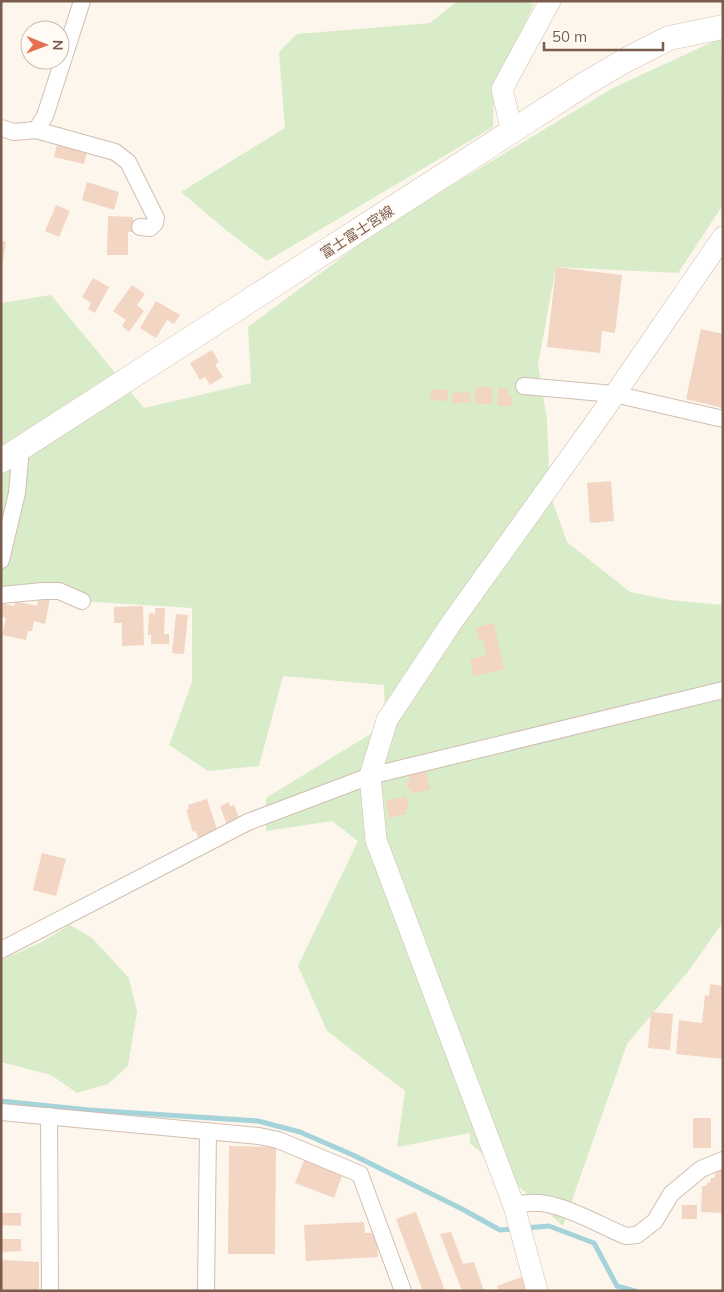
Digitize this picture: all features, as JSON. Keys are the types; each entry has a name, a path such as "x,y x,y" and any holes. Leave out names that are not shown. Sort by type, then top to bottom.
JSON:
{"main road":[{"name":"富士富士宮線","path":"11,455 585,84 669,38 723,27"}],"street":[{"path":"36,130 45,116 82,1"},
{"path":"512,132 502,90 550,1"},
{"path":"1,128 14,132 36,130 115,152 128,162 156,218 155,224 150,228 140,227"},
{"path":"537,1291 514,1206 376,840 370,776 387,720 452,622 723,237"},
{"path":"524,386 614,394 723,419"},
{"path":"1,560 17,493 11,455"},
{"path":"1,595 59,591 82,601"},
{"path":"1,950 248,822 370,776 723,690"},
{"path":"1,1112 259,1136 278,1140 360,1174 403,1291"},
{"path":"49,1116 50,1291"},
{"path":"206,1291 208,1131"},
{"path":"514,1206 522,1203 541,1203 563,1208 626,1236 637,1235 655,1221 671,1194 701,1169 723,1160"}],"green space":[{"path":"457,1 523,1 534,4 494,91 493,127 267,261 181,192 285,128 279,52 297,34 430,23"},
{"path":"721,38 723,205 678,273 556,267 538,365 547,419 550,494 567,542 630,592 670,600 723,605 723,922 690,969 627,1044 563,1226 470,1143 470,1133 397,1147 405,1091 327,1031 298,966 358,841 332,821 266,831 266,798 385,725 384,685 283,676 259,766 208,771 169,745 192,682 192,608 62,600 1,590 1,303 51,295 144,408 251,383 248,327 387,224 613,88"},
{"path":"70,925 92,938 129,978 137,1012 128,1066 108,1084 77,1093 51,1075 1,1062 1,960 42,942"}],"building":[{"path":"57,144 87,151 84,164 54,157"},
{"path":"87,182 119,192 114,210 82,200"},
{"path":"56,205 70,211 59,237 45,231"},
{"path":"108,216 133,217 133,232 128,232 128,255 107,255"},
{"path":"1,241 6,242 2,267 1,267"},
{"path":"556,267 622,275 615,333 602,331 600,353 547,347"},
{"path":"93,278 109,287 95,313 88,309 91,303 82,297"},
{"path":"132,285 145,294 137,305 144,311 129,332 122,326 126,320 113,311"},
{"path":"156,301 180,315 174,324 167,320 156,338 140,328"},
{"path":"701,329 723,334 723,408 686,399"},
{"path":"212,350 219,362 215,365 223,377 210,385 205,377 200,380 190,363"},
{"path":"475,387 493,387 492,404 475,404"},
{"path":"498,388 508,388 508,396 512,396 512,406 497,406"},
{"path":"431,389 448,390 447,401 430,400"},
{"path":"470,392 471,403 452,403 452,393"},
{"path":"611,481 614,521 590,523 587,483"},
{"path":"39,597 50,599 45,624 34,621 32,631 28,631 26,640 2,635 6,618 1,617 1,603 14,606 15,601 37,606"},
{"path":"143,606 144,645 122,646 122,623 114,623 114,607"},
{"path":"155,608 165,608 164,634 169,634 169,644 151,644 151,635 148,635 149,613 155,614"},
{"path":"176,614 188,615 184,654 172,653"},
{"path":"494,623 504,670 473,676 470,659 486,655 483,640 479,640 476,627"},
{"path":"425,766 430,790 412,793 411,789 408,789 406,782 410,781 407,770"},
{"path":"406,796 409,809 405,810 406,814 389,818 386,801"},
{"path":"207,799 218,832 198,838 196,831 193,832 186,810 189,809 188,805"},
{"path":"229,802 230,806 234,805 240,820 227,825 220,806"},
{"path":"42,853 66,859 56,896 33,890"},
{"path":"710,984 723,986 723,1059 676,1054 679,1020 702,1023 705,995 709,996"},
{"path":"651,1012 673,1014 670,1050 648,1048"},
{"path":"693,1118 711,1118 711,1148 693,1148"},
{"path":"229,1146 276,1147 275,1254 228,1254"},
{"path":"305,1158 343,1173 334,1198 295,1183"},
{"path":"715,1170 723,1170 723,1213 701,1212 702,1186 707,1186 707,1182 710,1183 711,1178 715,1178"},
{"path":"682,1205 697,1205 697,1219 682,1219"},
{"path":"416,1212 445,1291 423,1291 396,1219"},
{"path":"1,1213 21,1213 21,1226 1,1225"},
{"path":"364,1222 365,1233 377,1233 378,1257 306,1261 304,1225"},
{"path":"451,1232 463,1264 474,1262 484,1291 462,1291 440,1234"},
{"path":"1,1239 21,1239 21,1251 1,1252"},
{"path":"1,1260 39,1262 39,1291 1,1291"},
{"path":"522,1277 528,1291 499,1291 497,1286"}],"waterway":[{"path":"1,1101 89,1110 258,1121 300,1132 353,1155 500,1230 514,1229"},
{"path":"525,1228 549,1226 594,1243 617,1286 635,1291"}]}
